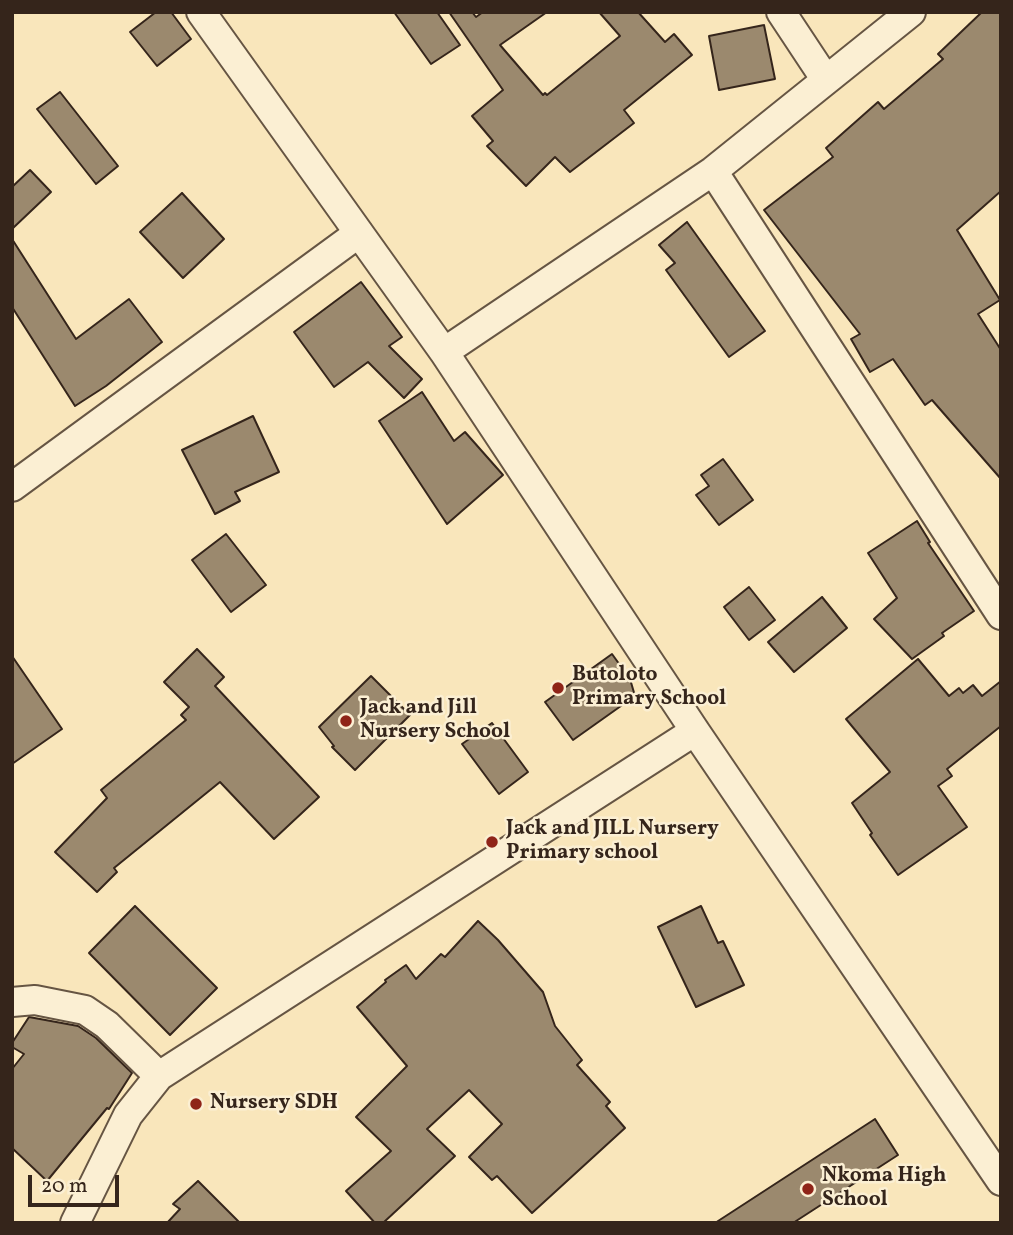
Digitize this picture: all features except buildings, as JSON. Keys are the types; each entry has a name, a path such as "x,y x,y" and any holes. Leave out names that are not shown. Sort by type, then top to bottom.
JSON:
{"street":[{"path":"201,12 444,352 695,731 1001,1181"},
{"path":"781,12 826,80"},
{"path":"444,352 713,171 911,12"},
{"path":"713,171 1001,615"},
{"path":"12,486 359,233"},
{"path":"75,1223 128,1115 159,1076 695,731"},
{"path":"12,1002 35,1000 85,1010 107,1025 159,1076"}],"place":[{"name":"Butoloto Primary School","path":"558,688"},
{"name":"Jack and Jill Nursery School","path":"346,721"},
{"name":"Jack and JILL Nursery Primary school","path":"492,842"},
{"name":"Nursery SDH","path":"196,1104"},
{"name":"Nkoma High School","path":"808,1189"}]}
